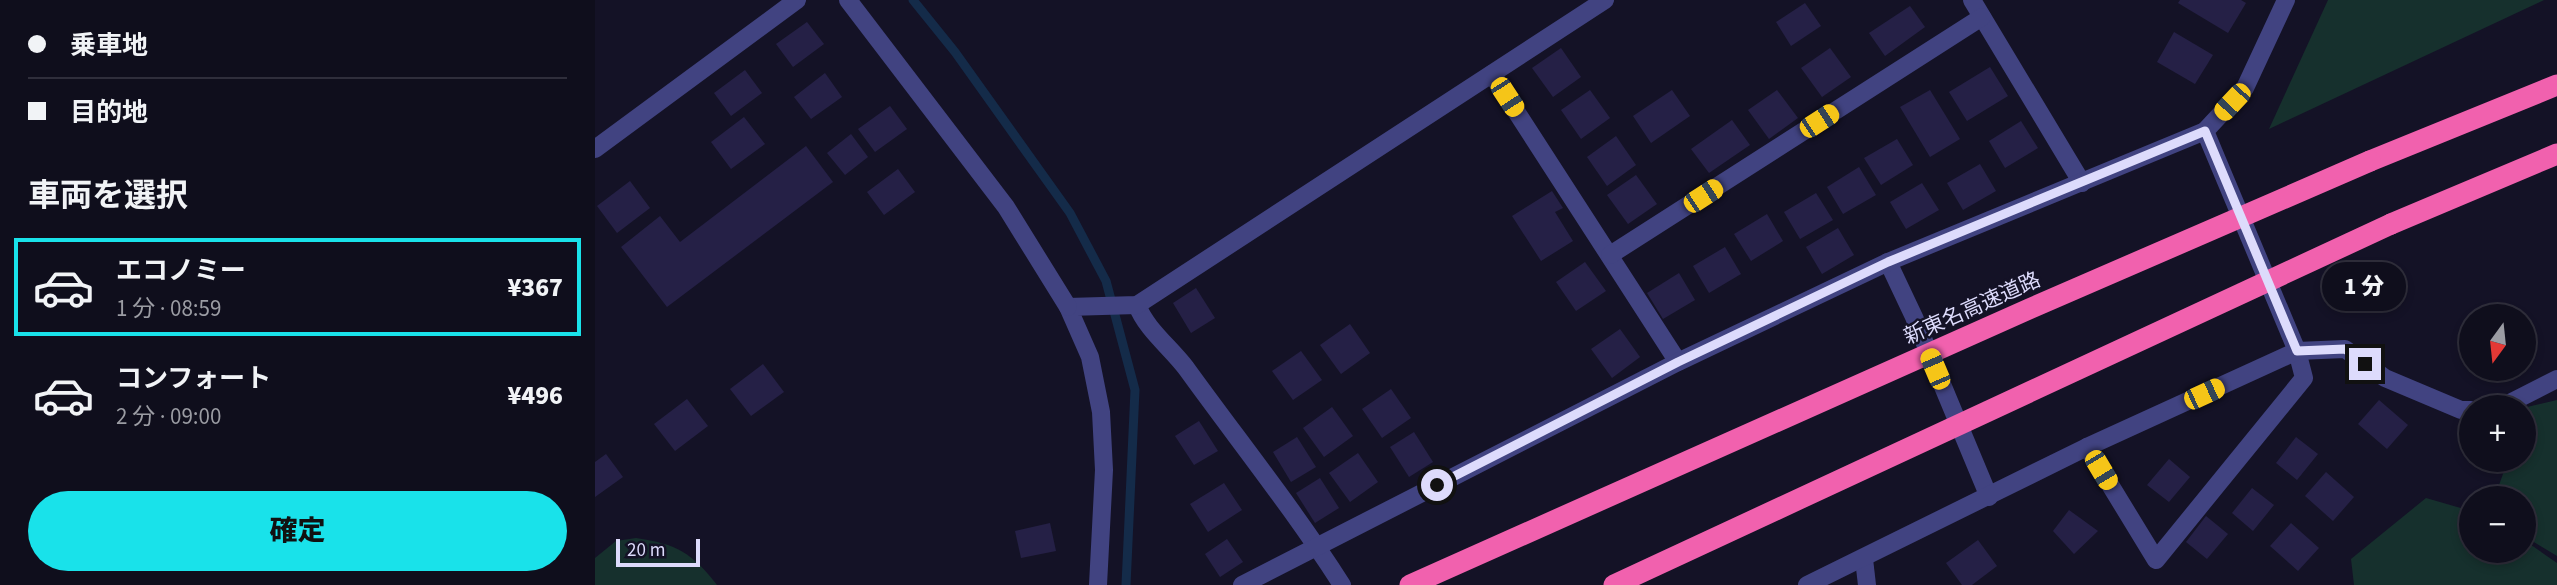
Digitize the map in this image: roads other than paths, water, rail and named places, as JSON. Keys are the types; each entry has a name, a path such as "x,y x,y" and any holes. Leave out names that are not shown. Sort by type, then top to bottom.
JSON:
{"highway":[{"name":"新東名高速道路","path":"1411,585 2029,309 2370,161 2557,85"},
{"path":"1614,585 2391,224 2557,155"},
{"path":"1629,585 1685,551"}],"street":[{"path":"595,149 797,0"},
{"path":"848,0 1006,207 1067,307 1090,357 1101,412 1104,470 1098,585"},
{"path":"1067,307 1137,305 1605,0"},
{"path":"1972,0 2083,183"},
{"path":"1242,585 1678,362 1888,262 2205,131 2245,88 2286,0"},
{"path":"1610,256 1982,17"},
{"path":"1492,74 1678,362"},
{"path":"2087,447 2156,560 2304,378 2297,351 2205,131"},
{"path":"1888,262 1989,497"},
{"path":"1137,305 1141,317 1174,353 1317,546 1342,585"},
{"path":"1808,585 2087,447 2297,351 2345,349 2385,379 2459,409"},
{"path":"2526,395 2557,379"},
{"path":"1864,559 1867,585"}],"waterway":[{"path":"913,0 955,52 1070,213 1106,281 1135,390 1126,585"}]}
